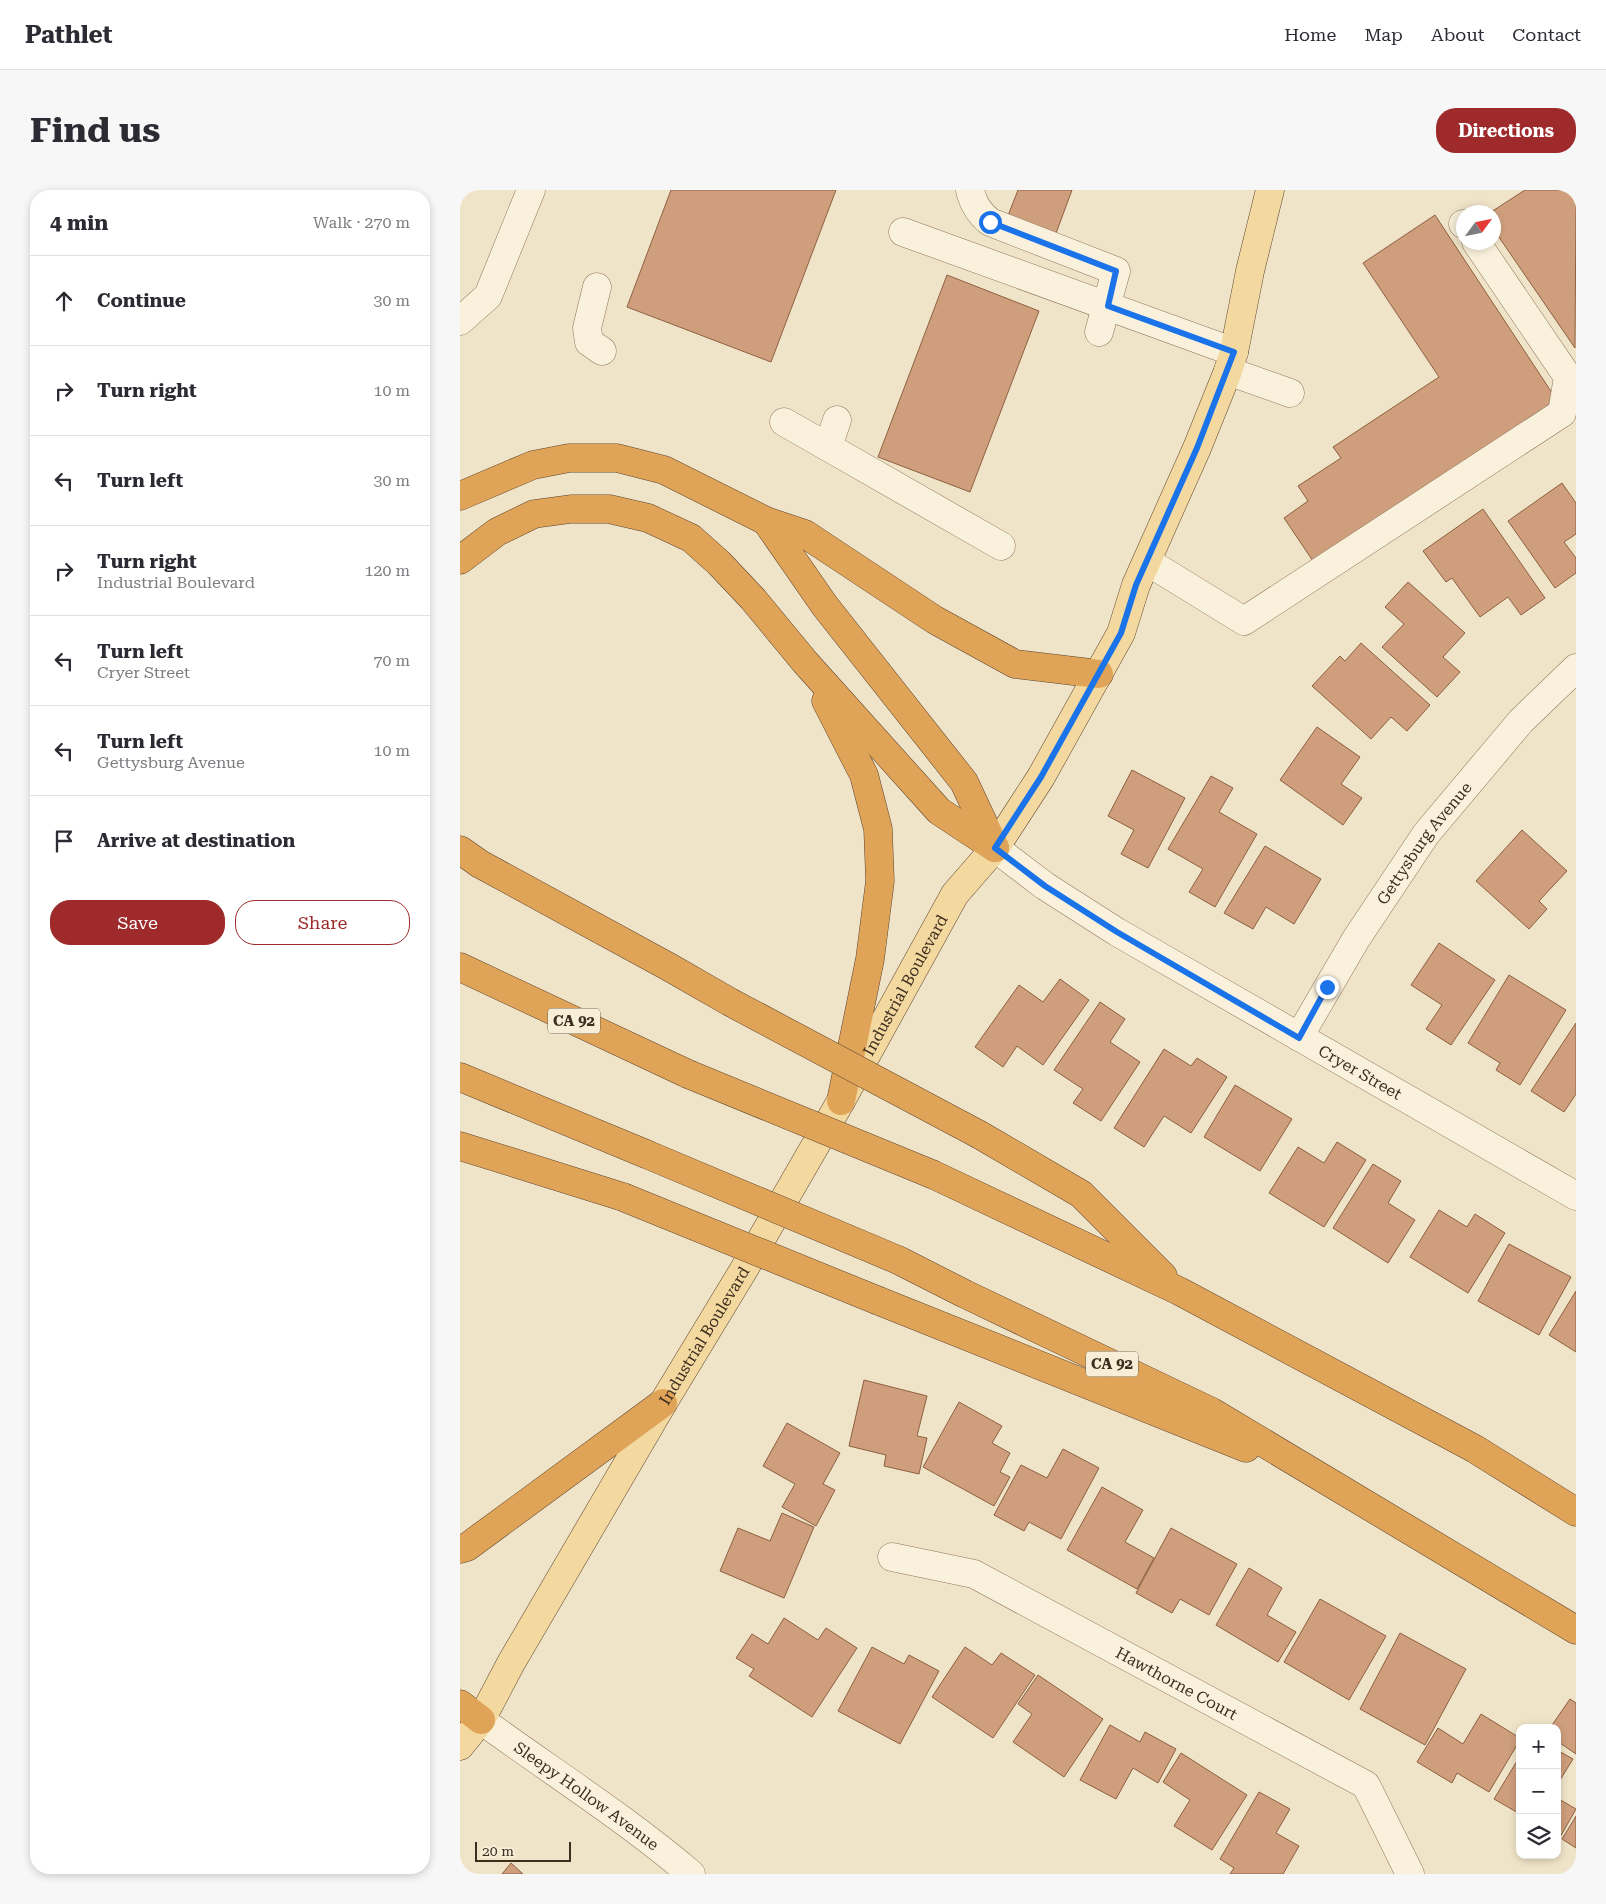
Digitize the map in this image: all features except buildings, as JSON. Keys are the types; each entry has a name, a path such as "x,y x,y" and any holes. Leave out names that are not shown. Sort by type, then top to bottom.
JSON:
{"highway":[{"path":"460,496 533,465 569,458 617,458 664,470 766,521 805,534 935,620 1015,664 1099,674"},
{"path":"460,560 497,532 534,514 571,509 609,509 648,518 691,538 719,563 753,599 805,662 939,811 995,848"},
{"path":"766,521 825,606 964,782 995,848"},
{"path":"805,662 864,775 878,830 880,881 870,959 841,1101"},
{"path":"460,850 522,888 730,1002 980,1135 1081,1194 1178,1291"},
{"name":"CA 92","path":"460,967 688,1074 934,1175 1178,1291 1476,1449 1576,1512"},
{"name":"CA 92","path":"460,1077 898,1260 1212,1412 1576,1630"},
{"path":"460,1146 623,1196 879,1301 1320,1477"},
{"path":"460,1549 467,1547 663,1403"}],"main road":[{"name":"Industrial Boulevard","path":"460,1746 470,1712 511,1663 663,1403 743,1271 841,1101 955,894 995,848 1041,777 1121,633 1136,585 1148,562 1197,448 1231,361 1270,190"}],"street":[{"path":"460,321 488,296 531,190"},
{"path":"970,190 973,202 980,213 990,222 1116,271 1108,306 1099,332"},
{"path":"904,232 1108,306 1231,361 1290,393"},
{"path":"1148,562 1244,621 1562,414 1568,377 1481,250"},
{"path":"598,287 587,328 589,342 602,351"},
{"path":"828,447 838,420"},
{"path":"784,422 1001,546"},
{"name":"Gettysburg Avenue","path":"1299,1038 1356,939 1426,834 1521,721 1576,668"},
{"name":"Cryer Street","path":"995,848 1045,886 1117,932 1576,1196"},
{"name":"Hawthorne Court","path":"892,1557 974,1574 1366,1786 1410,1874"},
{"name":"Sleepy Hollow Avenue","path":"470,1712 622,1819 691,1874"}],"route":[{"path":"990,222 1116,271 1108,306 1234,352 1197,448 1148,562 1136,585 1121,633 1041,777 995,848 1045,886 1117,932 1299,1038 1327,987"}]}
